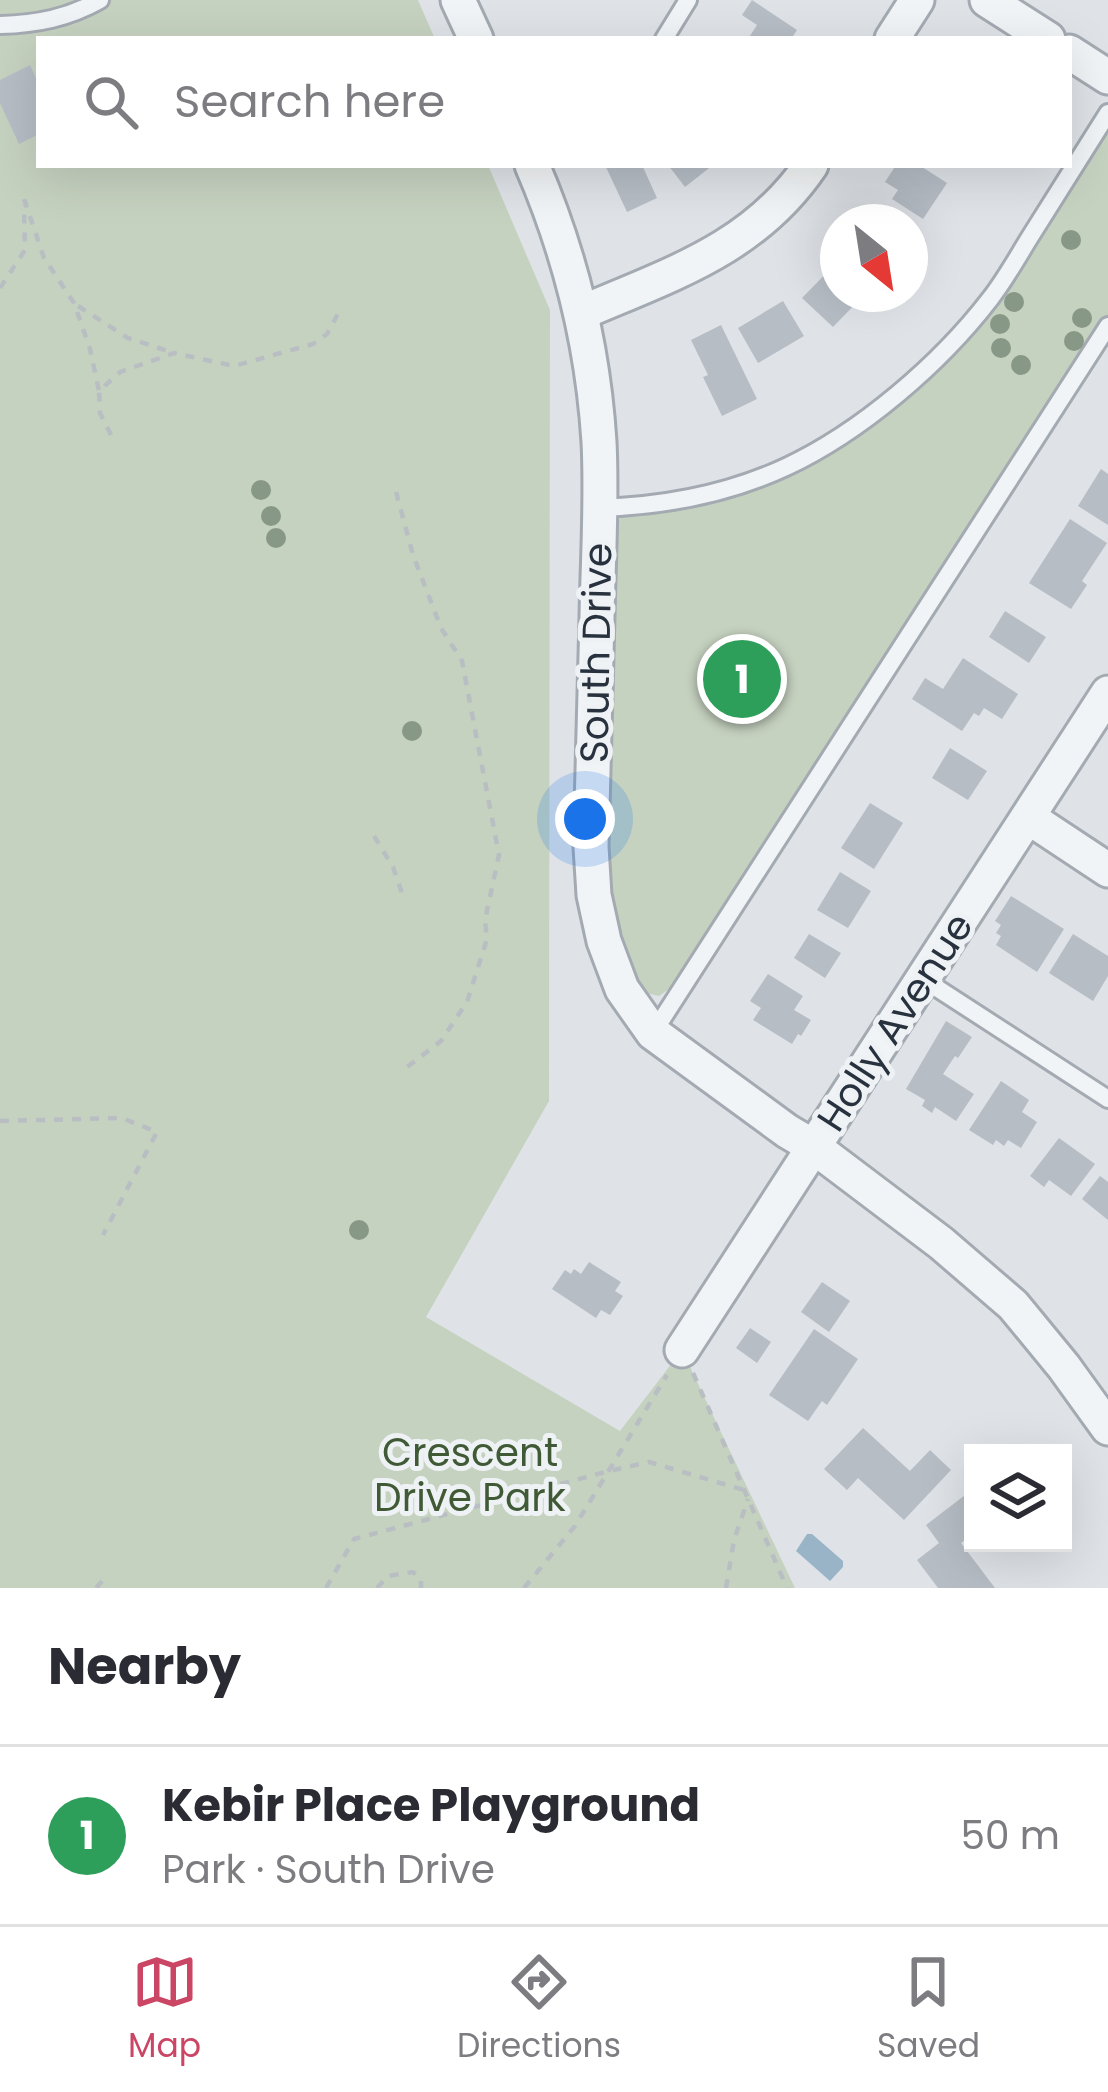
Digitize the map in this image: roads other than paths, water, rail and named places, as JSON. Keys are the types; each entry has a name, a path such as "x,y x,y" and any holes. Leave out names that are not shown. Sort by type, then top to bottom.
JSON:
{"street":[{"path":"458,0 475,36"},
{"path":"894,36 917,0"},
{"path":"987,0 1043,36"},
{"path":"1072,54 1108,77"},
{"name":"South Drive","path":"533,168 566,254 593,381 599,442 594,895 604,941 622,988 653,1034 814,1147 1012,1305 1108,1428"},
{"path":"581,313 712,256 766,218 809,168"},
{"name":"Holly Avenue","path":"682,1350 1108,693"},
{"path":"1028,817 1108,870"}],"lane":[{"path":"0,25 36,24 100,0"},
{"path":"666,36 688,0"},
{"path":"599,508 679,500 787,467 887,401 938,357 992,296 1108,113"},
{"path":"653,1034 1108,326"},
{"path":"923,979 1108,1099"}],"water":[{"path":"807,1534 843,1561 830,1581 796,1551"}],"place":[{"name":"Kebir Place Playground","path":"742,679"}],"park label":[{"name":"Crescent Drive Park","path":"470,1474"}]}
